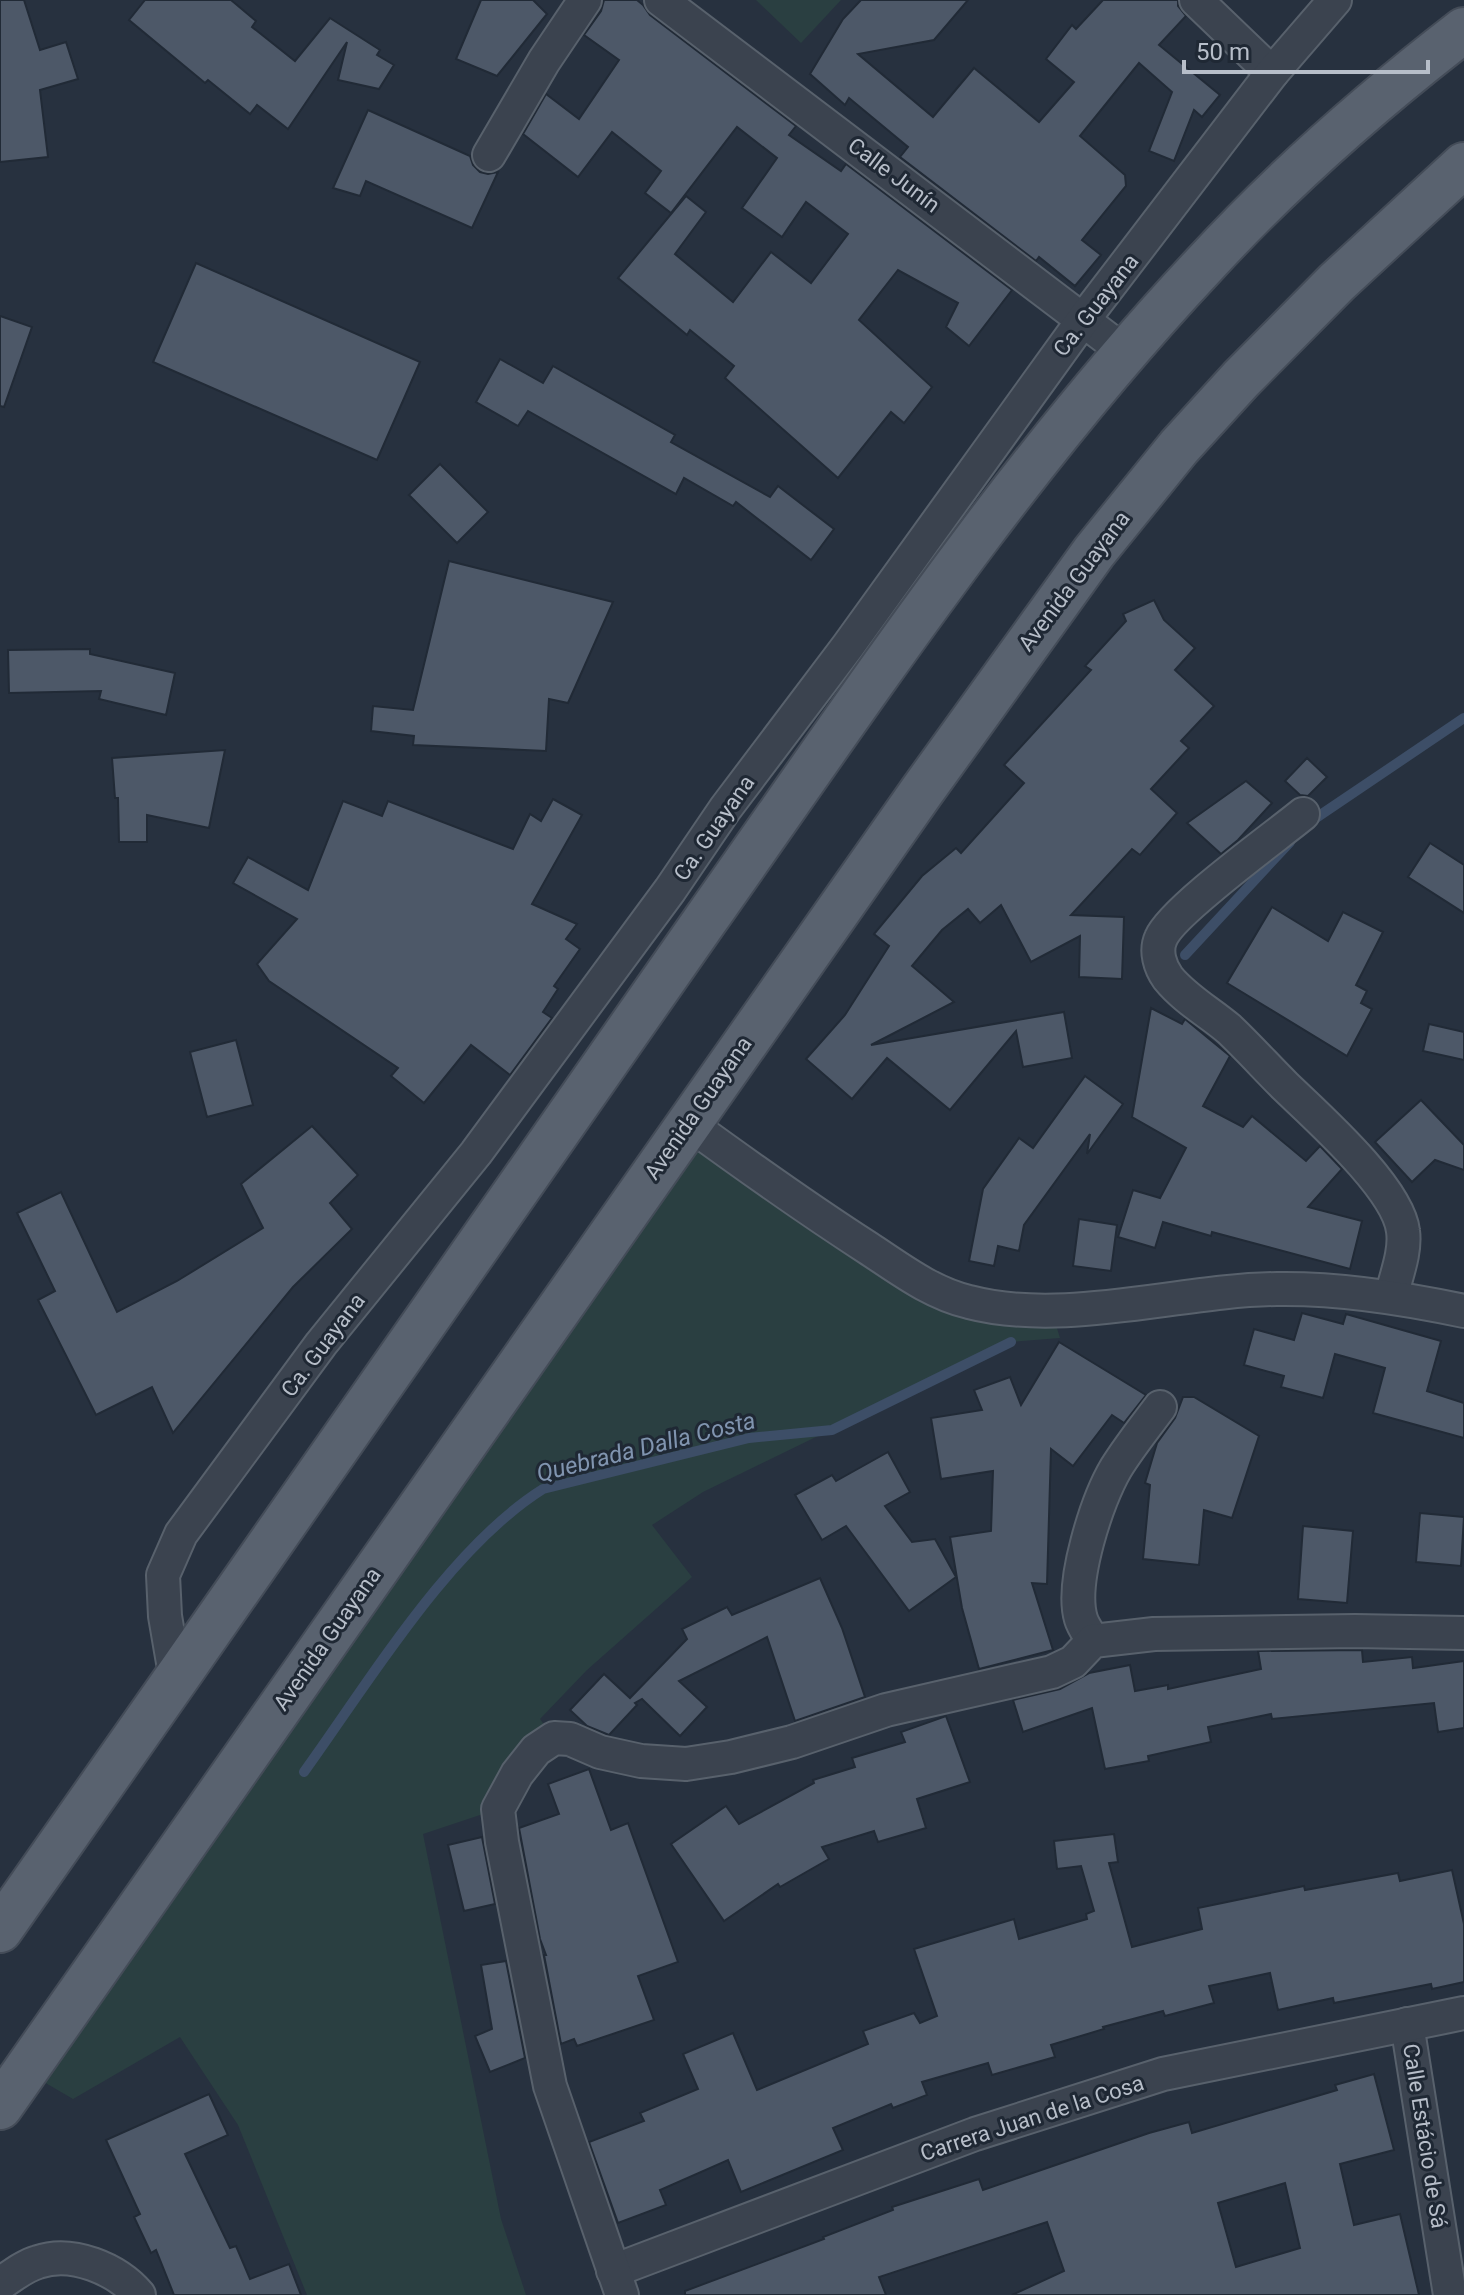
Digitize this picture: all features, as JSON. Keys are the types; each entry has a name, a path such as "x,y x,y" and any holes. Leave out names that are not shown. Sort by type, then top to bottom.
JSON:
{"main road":[{"path":"0,1930 939,588 1086,398 1208,260 1359,116 1464,30"},
{"name":"Avenida Guayana","path":"0,2107 688,1123 1016,657 1094,552 1179,447 1241,379 1337,282 1464,165"}],"street":[{"path":"489,155 544,61 585,0"},
{"path":"1196,0 1272,73"},
{"name":"Ca. Guayana","path":"176,1680 165,1616 163,1575 181,1534 321,1344 476,1153 1083,320 1272,73 1335,0"},
{"name":"Calle Junín","path":"676,4 1125,352"},
{"path":"1303,814 1177,916 1161,938 1158,957 1167,976 1184,995 1263,1061 1339,1138 1396,1210 1403,1230 1402,1253 1391,1297"},
{"path":"688,1123 801,1205 903,1271 938,1292 970,1302 1004,1308 1051,1309 1161,1302 1276,1289 1391,1297 1464,1311"},
{"path":"1093,1641 1081,1619 1078,1594 1083,1559 1100,1501 1115,1469 1160,1407"},
{"path":"618,2283 550,2086 498,1809 517,1774 536,1750 554,1738 570,1739 600,1752 641,1761 686,1764 731,1757 792,1742 886,1710 1052,1672 1073,1662 1093,1641 1154,1634 1464,1633"},
{"name":"Carrera Juan de la Cosa","path":"618,2283 975,2134 1098,2094 1178,2071 1464,2013"},
{"name":"Calle Estácio de Sá","path":"1407,2024 1450,2295"},
{"path":"0,2284 37,2262 56,2258 88,2262 122,2278 139,2295"}],"green space":[{"path":"756,0 841,0 801,43"},
{"path":"688,1123 903,1271 1051,1309 1060,1338 1011,1342 703,1492 652,1525 692,1577 587,1670 540,1719 554,1738 498,1809 423,1834 501,2219 526,2295 307,2295 238,2125 180,2037 73,2099 25,2071"}],"building":[{"path":"0,0 24,0 40,50 66,42 78,79 40,90 48,157 0,162"},
{"path":"145,0 231,0 256,21 252,27 295,61 330,18 380,50 377,55 394,65 379,89 338,80 347,42 288,129 257,105 250,114 208,80 205,83 129,20"},
{"path":"481,0 533,0 547,14 497,76 456,59"},
{"path":"604,0 637,0 650,15 796,126 789,135 841,171 846,164 1012,290 969,346 946,327 958,303 898,270 859,320 932,387 904,423 891,412 838,478 725,378 734,366 690,330 687,335 618,278 686,196 706,212 675,254 733,302 771,252 811,283 848,234 806,202 782,237 742,208 777,158 737,127 671,213 645,193 661,171 612,132 578,177 523,134 546,94 579,119 619,60 584,35 601,11"},
{"path":"861,0 968,0 934,40 858,54 933,117 974,68 1039,122 1074,82 1046,59 1072,25 1076,29 1103,0 1178,0 1178,6 1186,16 1159,45 1220,95 1202,117 1194,110 1174,161 1149,151 1172,92 1139,63 1080,136 1125,175 1126,186 1082,240 1101,255 1075,286 1039,257 1036,261 900,157 908,147 849,98 845,105 810,74 843,19"},
{"path":"368,110 470,156 480,172 498,172 472,228 366,181 360,196 333,188"},
{"path":"196,263 420,362 377,460 153,362"},
{"path":"0,316 32,327 4,407 0,406"},
{"path":"500,359 543,383 553,366 675,435 671,442 770,497 778,486 834,529 811,560 736,502 733,506 684,478 676,494 528,411 518,426 476,402"},
{"path":"440,464 488,512 457,543 409,495"},
{"path":"449,561 613,602 568,703 549,699 546,751 413,745 414,736 371,731 373,706 413,710"},
{"path":"1154,600 1164,620 1195,648 1175,670 1214,706 1181,741 1189,748 1151,789 1177,813 1140,855 1132,849 1071,915 1124,917 1122,979 1079,977 1080,936 1031,962 1001,905 980,923 968,909 942,930 912,966 954,1002 871,1045 1064,1012 1072,1058 1023,1067 1016,1031 950,1110 887,1058 852,1099 806,1059 845,1015 889,946 874,934 922,876 956,848 961,853 1024,783 1004,765 1091,670 1085,666 1126,621 1123,614"},
{"path":"90,649 90,654 175,673 166,715 99,699 101,691 9,693 8,650"},
{"path":"225,750 209,828 147,815 147,842 119,842 118,798 115,798 112,758"},
{"path":"1307,758 1327,777 1308,796 1300,795 1285,781"},
{"path":"1246,781 1272,803 1221,854 1187,823"},
{"path":"553,799 582,815 532,904 577,924 566,939 580,949 554,986 558,989 543,1012 552,1018 510,1075 471,1045 424,1103 391,1076 398,1068 269,981 257,964 297,919 233,883 248,857 308,890 343,801 382,816 388,801 513,849 530,814 541,821"},
{"path":"1430,843 1464,865 1464,913 1408,877"},
{"path":"1272,907 1328,941 1343,912 1383,932 1356,985 1367,991 1361,1003 1372,1009 1347,1056 1227,983"},
{"path":"1151,1008 1182,1024 1185,1019 1230,1056 1203,1106 1243,1127 1252,1116 1306,1161 1320,1146 1342,1169 1308,1207 1362,1221 1350,1269 1163,1222 1155,1248 1118,1237 1133,1190 1160,1198 1186,1148 1132,1117"},
{"path":"1429,1024 1464,1032 1464,1060 1423,1051"},
{"path":"236,1040 253,1105 207,1117 190,1052"},
{"path":"1085,1076 1123,1104 1087,1154 1090,1134 1024,1225 1019,1251 998,1246 994,1266 969,1261 983,1189 1019,1138 1033,1148"},
{"path":"1421,1100 1464,1145 1464,1170 1435,1160 1412,1182 1375,1142"},
{"path":"312,1126 358,1175 330,1203 352,1229 293,1287 173,1433 152,1387 96,1415 38,1300 55,1291 17,1213 61,1192 117,1312 177,1281 263,1228 241,1184"},
{"path":"1079,1219 1117,1225 1111,1271 1073,1266"},
{"path":"1302,1313 1343,1324 1346,1314 1441,1341 1427,1391 1464,1403 1464,1438 1373,1413 1385,1368 1335,1354 1323,1398 1281,1387 1284,1376 1244,1365 1254,1329 1294,1340"},
{"path":"1059,1342 1146,1395 1124,1423 1112,1415 1073,1466 1051,1449 1047,1584 1032,1583 1053,1650 979,1669 962,1608 950,1537 991,1531 993,1471 941,1479 931,1418 982,1410 974,1390 1010,1377 1021,1405"},
{"path":"1183,1397 1194,1397 1259,1436 1232,1518 1204,1510 1199,1565 1143,1559 1150,1485 1145,1483 1157,1443 1175,1418"},
{"path":"888,1452 910,1492 885,1506 912,1542 935,1539 956,1577 909,1611 846,1526 822,1540 795,1495 832,1475 836,1481"},
{"path":"1420,1513 1464,1517 1461,1566 1416,1562"},
{"path":"1303,1526 1353,1531 1347,1603 1298,1599"},
{"path":"820,1578 842,1628 865,1697 795,1721 767,1637 679,1681 707,1707 680,1736 642,1699 635,1703 637,1705 609,1735 587,1726 570,1710 604,1674 630,1698 687,1639 682,1629 727,1607 732,1615"},
{"path":"1362,1650 1363,1662 1412,1657 1413,1668 1464,1661 1464,1728 1438,1732 1434,1703 1272,1719 1271,1714 1208,1727 1211,1742 1148,1756 1149,1761 1105,1769 1092,1708 1023,1732 1013,1700 1060,1689 1089,1673 1130,1665 1135,1691 1168,1685 1168,1689 1261,1669 1258,1651"},
{"path":"946,1716 970,1782 917,1799 926,1828 878,1842 874,1831 822,1847 829,1859 780,1887 778,1884 724,1921 671,1844 726,1806 739,1824 814,1783 813,1780 855,1767 852,1758 905,1742 901,1732"},
{"path":"589,1769 611,1830 628,1823 678,1962 638,1976 654,2020 577,2046 574,2039 561,2044 519,1828 559,1814 548,1784"},
{"path":"1114,1834 1118,1862 1109,1863 1132,1947 1202,1929 1198,1908 1304,1886 1305,1890 1398,1873 1400,1881 1452,1870 1464,1924 1464,1982 1432,1989 1431,1984 1334,2003 1333,1998 1278,2010 1270,1973 1209,1986 1214,2003 1165,2016 1163,2011 1103,2027 1051,2045 1055,2057 992,2075 988,2063 922,2082 927,2095 893,2108 891,2104 833,2128 843,2150 741,2192 728,2160 660,2190 666,2205 618,2223 589,2142 644,2121 640,2113 698,2089 683,2054 733,2033 757,2090 868,2044 863,2031 914,2013 920,2023 937,2016 914,1949 1014,1919 1019,1939 1087,1919 1086,1914 1094,1911 1081,1866 1057,1869 1054,1841"},
{"path":"482,1837 495,1904 464,1911 448,1845"},
{"path":"506,1961 525,2058 490,2072 475,2036 492,2029 481,1965"},
{"path":"1374,2074 1394,2150 1340,2164 1354,2225 1400,2214 1419,2295 1012,2295 1064,2271 1047,2222 879,2277 886,2295 685,2295 685,2291 824,2239 893,2210 892,2207 979,2179 983,2190 1189,2122 1192,2133 1337,2090 1335,2085","holes":["1285,2183 1300,2248 1236,2267 1218,2203"]},
{"path":"209,2094 228,2135 185,2154 230,2248 236,2246 250,2279 289,2264 301,2295 174,2295 156,2250 151,2253 134,2217 140,2214 106,2140"}],"waterway":[{"name":"Quebrada Dalla Costa","path":"1310,822 1464,718"},
{"name":"Quebrada Dalla Costa","path":"1185,955 1290,842"},
{"name":"Quebrada Dalla Costa","path":"304,1772 383,1658 443,1581 508,1514 543,1489 749,1438 832,1430 1011,1342"}]}
